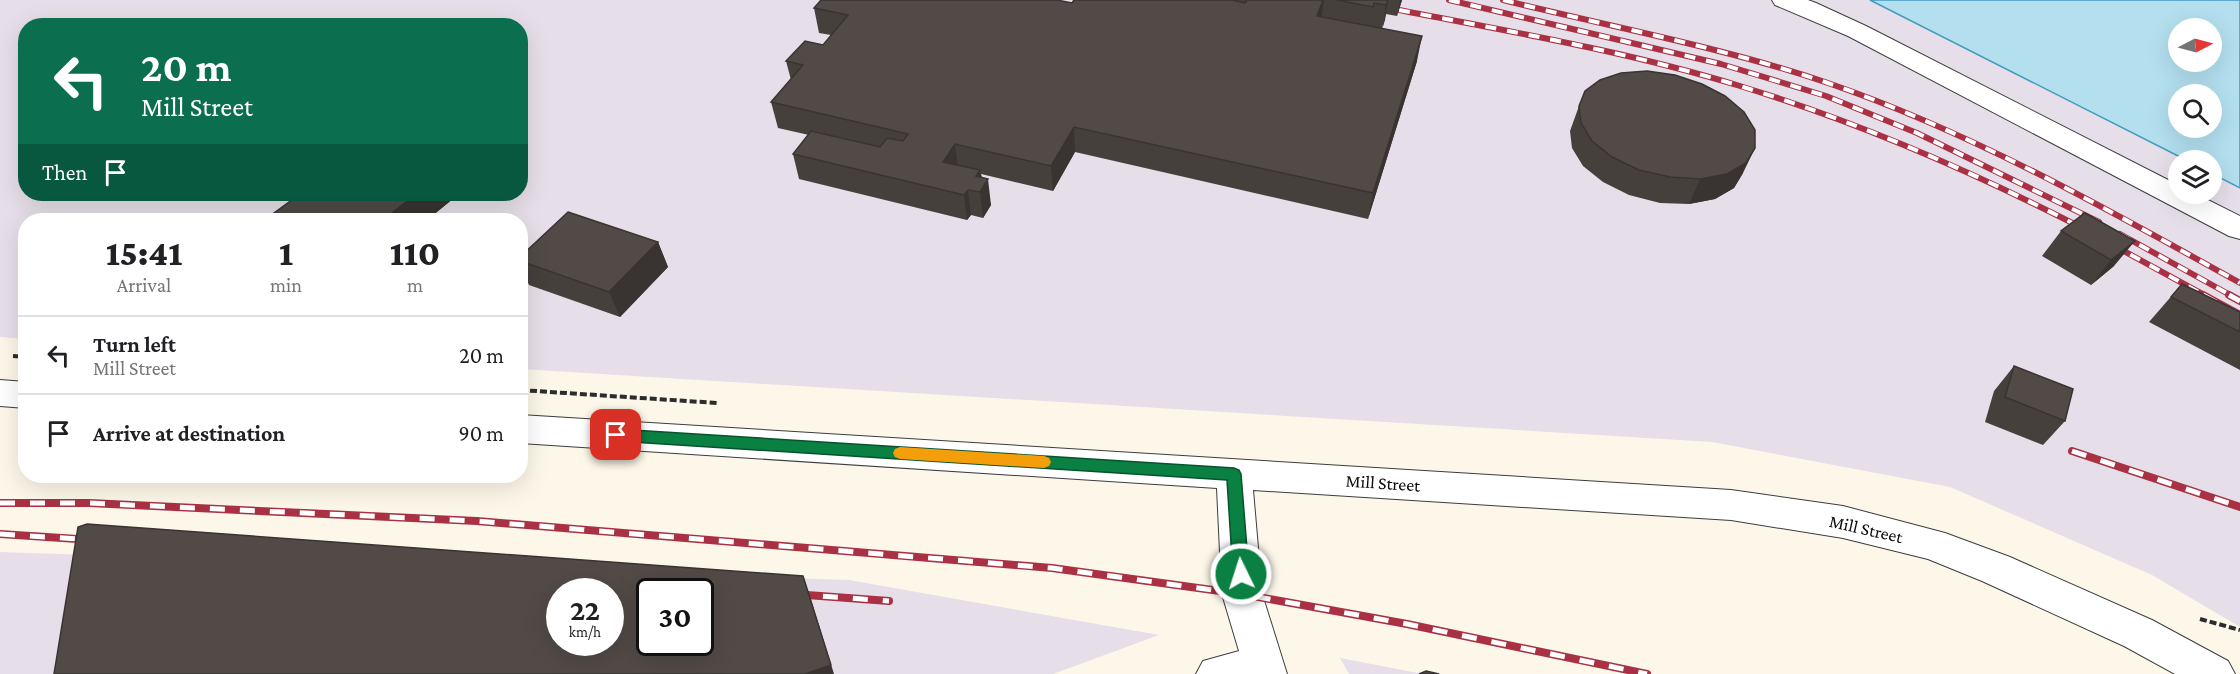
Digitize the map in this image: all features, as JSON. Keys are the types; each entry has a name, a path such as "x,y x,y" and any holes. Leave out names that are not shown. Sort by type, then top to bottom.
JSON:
{"street":[{"path":"1784,0 1857,31 2240,229"},
{"path":"0,393 18,394"},
{"name":"Mill Street","path":"528,430 1731,505 1843,522 1932,544 1996,569 2138,633 2214,674"},
{"path":"1217,674 1264,670 1242,594 1234,474"}],"shaded area":[{"path":"0,0 1870,0 2168,151 2168,204 2222,204 2222,179 2240,188 2240,627 2152,575 1950,487 1712,442 528,369 528,213 18,213 18,338 0,337"},
{"path":"0,552 849,580 1159,635 1053,674 0,674"},
{"path":"1340,658 1423,674 1349,674"}],"water":[{"path":"1870,0 2240,0 2240,188 2222,179 2222,150 2168,151"}],"building":[{"path":"821,0 1057,0 1072,3 1074,0 1232,0 1245,3 1247,0 1323,0 1317,16 1422,36 1373,193 1074,127 1051,166 955,144 943,162 980,170 976,176 988,179 980,192 968,190 964,195 793,154 811,131 880,147 887,138 903,141 908,134 771,102 803,65 786,61 805,41 823,45 848,15 814,8"},
{"path":"1337,0 1388,0 1386,5 1374,3 1373,7"},
{"path":"1647,71 1675,75 1702,84 1725,96 1744,112 1755,130 1755,148 1746,163 1727,174 1700,179 1670,177 1639,170 1612,157 1592,141 1581,123 1579,106 1585,91 1600,80 1621,73"},
{"path":"290,201 407,201 392,213 274,213"},
{"path":"568,212 658,242 609,292 528,264 528,250"},
{"path":"2085,213 2135,241 2111,260 2061,231"},
{"path":"2182,284 2240,312 2240,332 2171,297"},
{"path":"2014,366 2073,389 2065,421 2005,397"},
{"path":"87,524 803,576 831,665 805,674 54,674 78,527"},
{"path":"1426,671 1439,674 1419,674"}],"railway":[{"path":"1449,0 1721,64 1826,96 1917,133 2099,222"},
{"path":"1503,0 1748,59 1828,83 1882,103 2039,174 2240,283"},
{"path":"1399,10 1656,63 1785,100 1961,169 2088,231"},
{"path":"2120,234 2232,296"},
{"path":"2111,244 2206,296"},
{"path":"2203,295 2240,315"},
{"path":"2229,295 2240,301"},
{"path":"2072,451 2240,507"},
{"path":"0,503 89,503 477,521 1052,568 1242,594 1407,624 1647,674"},
{"path":"0,534 93,540"},
{"path":"793,594 889,601"}],"slow traffic":[{"path":"900,453 1044,462"}],"route":[{"path":"616,435 1234,474 1241,574"}]}
